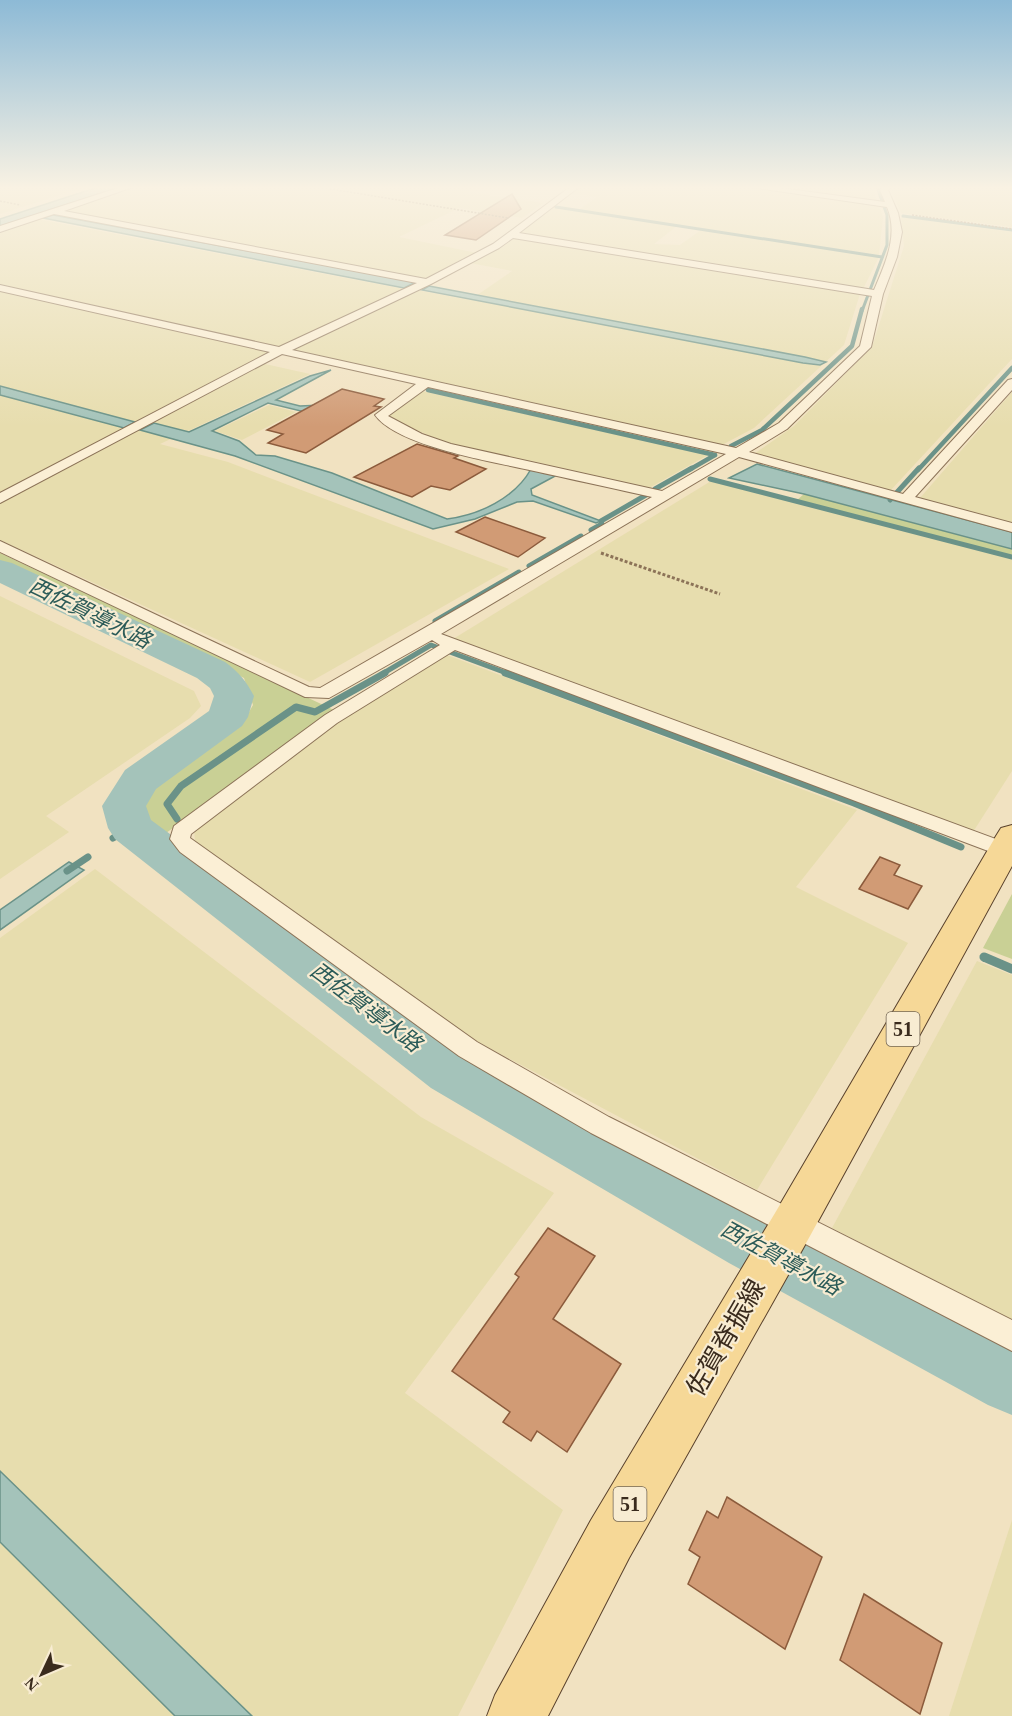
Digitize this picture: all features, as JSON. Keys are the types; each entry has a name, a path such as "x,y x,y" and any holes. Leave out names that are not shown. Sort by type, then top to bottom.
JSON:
{"main road":[{"name":"佐賀脊振線","path":"516,1716 610,1539 1009,847"}],"street":[{"path":"347,267 427,282"},
{"path":"0,499 280,351 456,267"},
{"path":"709,267 879,294"},
{"path":"888,267 865,347 783,426 580,546 331,719 182,831 180,839 187,847 468,1049 600,1125 794,1222 1012,1336"},
{"path":"0,288 740,453 1012,528"},
{"path":"906,499 1012,383"},
{"path":"424,384 381,415 384,419 417,437 447,447 664,496"},
{"path":"0,546 305,692 323,694 440,644 1009,847"}],"path":[{"path":"580,546 720,594"}],"shaded area":[{"path":"0,267 289,267 404,289 256,362 310,374 160,444 228,462 509,569 310,682 0,540"},
{"path":"359,267 448,267 424,279"},
{"path":"491,267 874,267 859,297 844,345 754,428 720,446 290,349 417,290 470,300 512,271"},
{"path":"897,267 1012,267 1012,359 891,490 754,454 794,426 872,347"},
{"path":"422,391 708,455 649,488 535,462 488,454 448,444 385,416"},
{"path":"1012,392 1012,523 920,498"},
{"path":"269,405 296,412 242,440 215,431"},
{"path":"711,481 796,501 1012,559 1012,771 973,832 453,639"},
{"path":"0,596 194,691 201,706 190,718 46,816 69,832 0,879"},
{"path":"447,655 857,810 796,887 908,943 757,1190 463,1034 195,841 194,829 342,717"},
{"path":"95,869 421,1117 554,1193 405,1393 563,1510 458,1716 0,1716 0,938"},
{"path":"977,961 1012,975 1012,1321 832,1228"},
{"path":"1012,1520 1012,1716 949,1716"}],"green space":[{"path":"804,494 1012,549 1012,559 796,501"},
{"path":"0,553 334,710 162,836 140,816 155,788 241,726 253,705 244,678 0,562"},
{"path":"1012,894 1012,959 983,948"}],"water":[{"path":"296,267 335,267 414,283 404,288"},
{"path":"429,286 826,362 820,365 803,363 422,290"},
{"path":"331,370 276,400 300,406 322,405 305,412 268,403 212,431 239,441 256,455 275,456 332,473 447,519 471,514 506,497 531,469 557,475 531,489 532,495 601,521 596,523 533,501 517,502 475,519 433,529 235,456 140,430 154,423 189,432 310,376"},
{"path":"0,386 135,422 124,428 0,395"},
{"path":"757,464 1012,532 1012,549 804,494 729,478"},
{"path":"69,862 84,870 0,930 0,910"},
{"path":"0,1471 252,1716 175,1716 0,1542"}],"building":[{"path":"342,389 384,399 374,406 381,407 306,453 268,443 283,434 267,430"},
{"path":"417,444 458,456 454,458 486,469 450,490 431,486 412,497 354,477"},
{"path":"485,517 545,538 518,557 456,532"},
{"path":"880,857 900,865 894,875 922,886 908,909 859,889"},
{"path":"548,1228 595,1256 553,1319 621,1364 567,1452 537,1431 531,1441 503,1422 510,1412 452,1371 519,1277 515,1274"},
{"path":"727,1497 822,1557 785,1649 688,1584 700,1557 689,1550 707,1511 718,1518"},
{"path":"864,1594 942,1643 920,1714 840,1660"}],"waterway":[{"path":"862,311 879,267"},
{"path":"731,446 762,430 852,346 862,309"},
{"path":"918,470 1012,368"},
{"path":"428,390 715,455 689,470"},
{"path":"655,489 692,468"},
{"path":"890,500 919,468"},
{"path":"710,479 1012,557"},
{"path":"591,530 602,524 601,521 646,495"},
{"path":"529,566 581,536"},
{"name":"西佐賀導水路","path":"0,570 211,670 227,682 234,696 228,717 140,780 124,806 131,828 451,1072 751,1243 1012,1381"},
{"path":"435,621 519,572"},
{"path":"382,674 431,645 509,674"},
{"path":"177,819 167,804 181,786 296,707 315,712 385,673"},
{"path":"505,673 854,803 961,847"},
{"path":"113,838 131,828"},
{"path":"67,871 88,857"},
{"path":"984,957 1012,969"}]}
